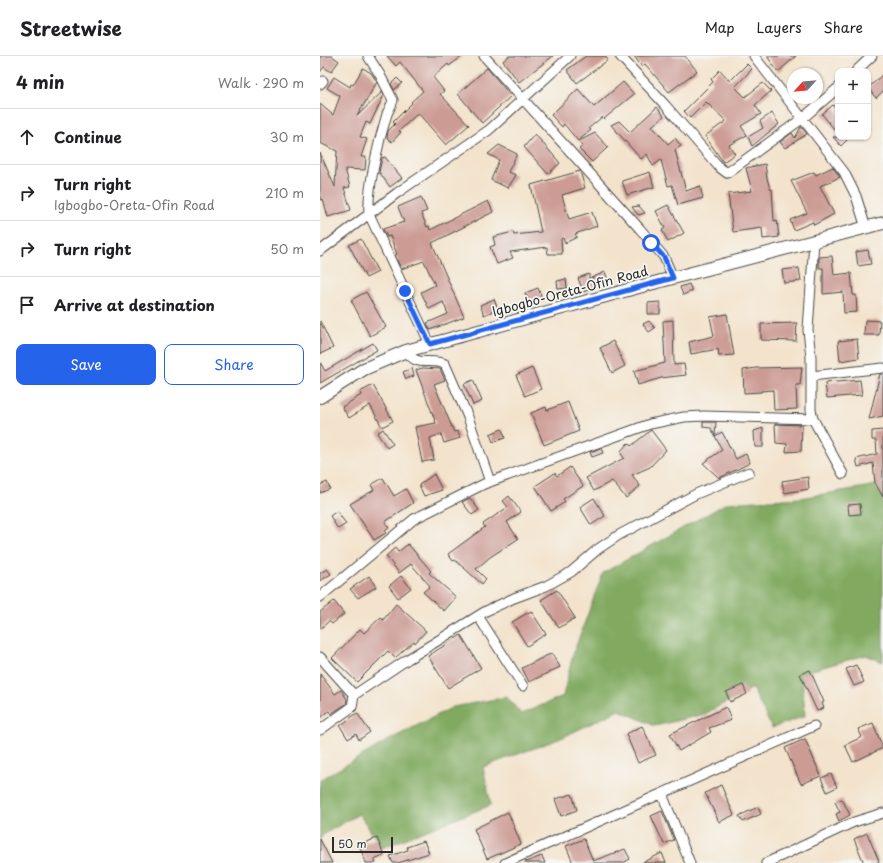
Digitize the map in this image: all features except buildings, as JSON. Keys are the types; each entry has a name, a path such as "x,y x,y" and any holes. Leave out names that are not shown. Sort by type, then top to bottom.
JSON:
{"street":[{"path":"368,56 393,100 387,114 372,180 368,201 369,214 430,344"},
{"path":"484,56 611,195 664,257 673,278"},
{"path":"320,251 397,192 468,146 570,56"},
{"path":"620,56 719,167 727,173 737,168 749,156 803,118 835,91"},
{"path":"754,56 844,172 856,196 866,228"},
{"path":"859,68 872,56"},
{"name":"Igbogbo-Oreta-Ofin Road","path":"320,397 364,369 406,351 673,278 883,223"},
{"path":"814,241 808,330 812,357 810,410 813,419 843,474"},
{"path":"406,351 412,359 421,362 435,360 445,364 468,417 490,482"},
{"path":"811,376 883,368"},
{"path":"320,596 414,520 490,482 664,420 704,416 813,419"},
{"path":"320,730 352,707 354,695 408,659 478,616 514,598 546,586 571,572 607,542 696,494 749,472"},
{"path":"478,616 523,686"},
{"path":"320,657 354,695"},
{"path":"505,863 814,726"},
{"path":"662,794 690,863"},
{"path":"766,863 854,822 883,813"}],"green space":[{"path":"883,484 883,662 866,655 802,673 805,716 772,728 752,688 705,714 655,726 619,710 559,739 483,767 491,805 382,848 359,814 324,834 320,839 320,780 387,741 453,707 507,697 521,714 563,696 573,654 603,573 727,503 800,498"}],"route":[{"path":"405,291 417,313 430,344 673,278 664,257 651,243"}]}
